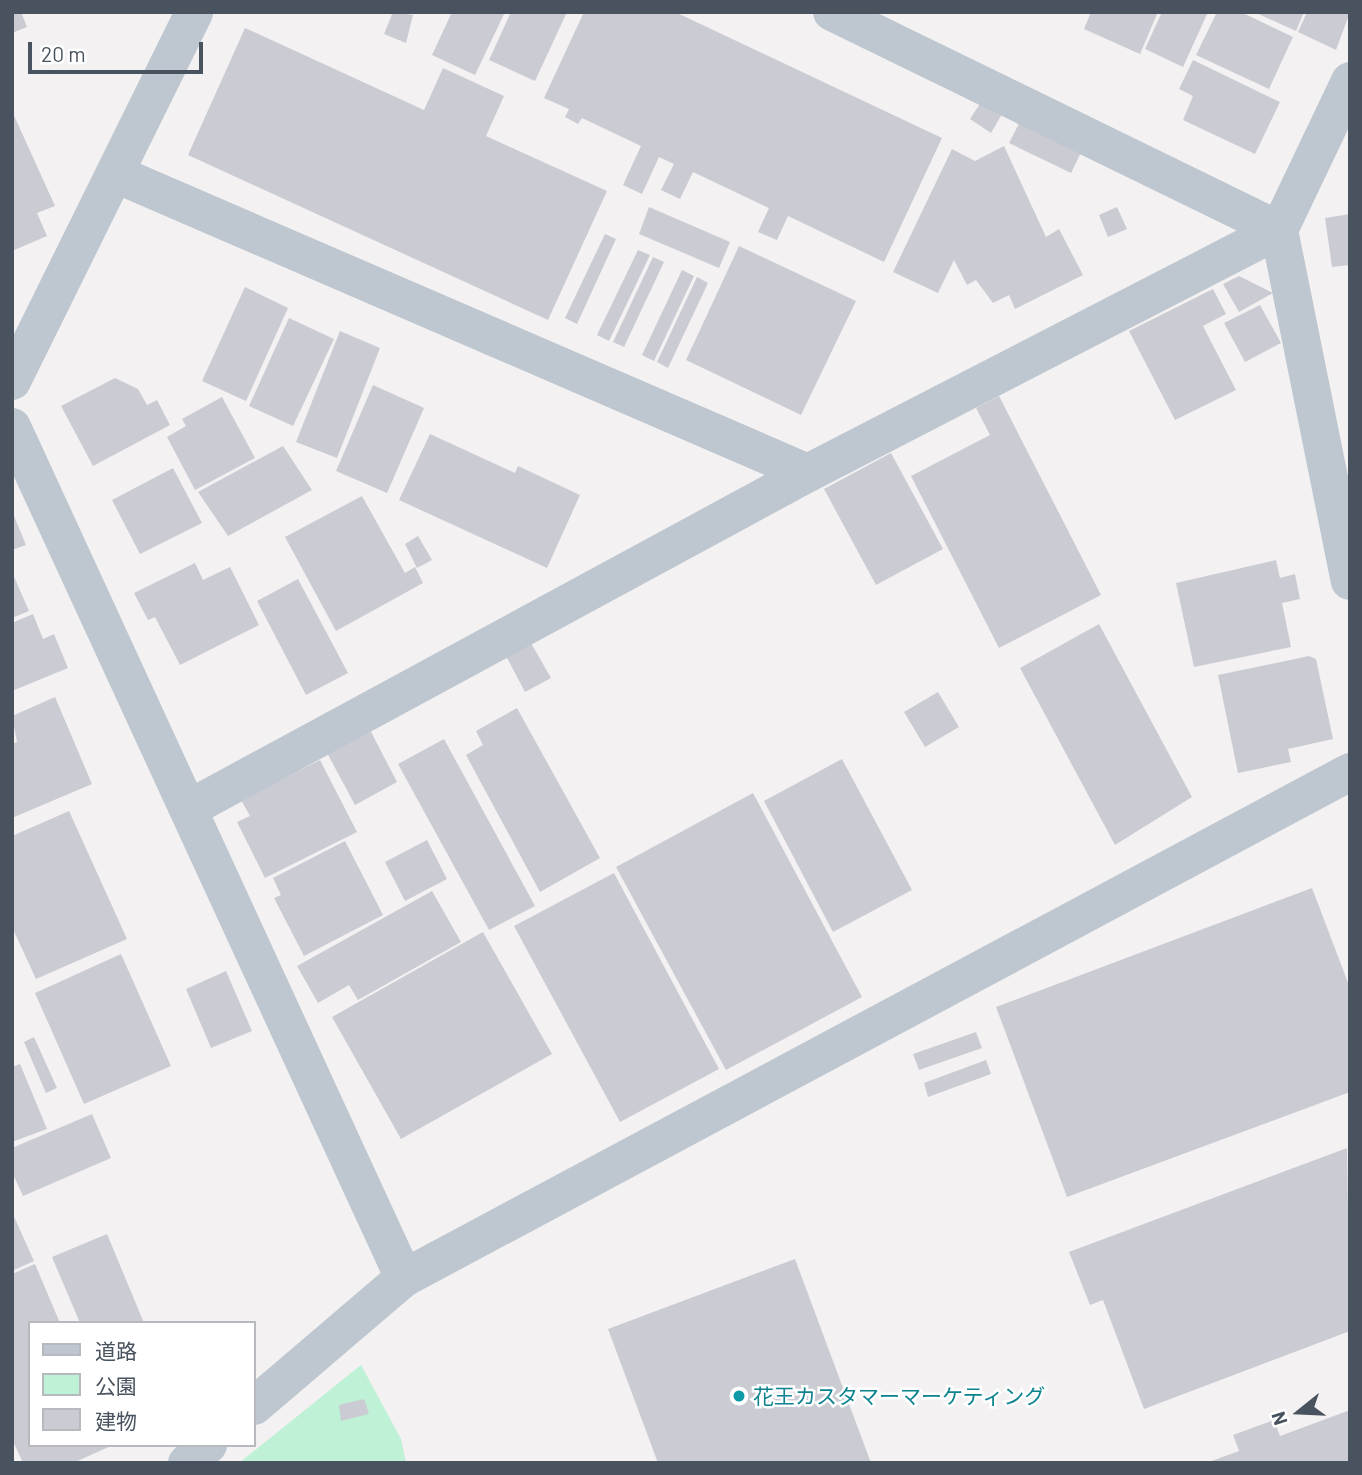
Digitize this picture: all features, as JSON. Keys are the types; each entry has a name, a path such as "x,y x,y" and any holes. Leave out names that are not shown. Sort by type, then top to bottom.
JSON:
{"street":[{"path":"12,381 194,12"},
{"path":"832,12 1279,230"},
{"path":"1350,81 1279,230 1350,581"},
{"path":"116,174 808,474"},
{"path":"190,808 808,474 1279,230"},
{"path":"12,426 404,1278"},
{"path":"256,1404 404,1278 1350,772"},
{"path":"187,1463 206,1447"}],"green space":[{"path":"361,1365 401,1439 406,1463 239,1463"}],"building":[{"path":"12,12 21,12 27,27 12,33"},
{"path":"393,12 413,15 406,43 384,34"},
{"path":"452,12 505,12 475,75 432,55"},
{"path":"511,12 567,12 535,81 489,60"},
{"path":"584,12 675,12 942,138 884,262 788,216 777,240 758,232 769,208 693,172 680,199 661,190 674,164 659,157 642,194 623,185 641,146 582,118 578,124 565,117 569,109 544,98"},
{"path":"1091,12 1158,12 1140,54 1084,29"},
{"path":"1162,12 1208,12 1183,67 1145,49"},
{"path":"1217,12 1241,12 1293,37 1269,89 1196,55"},
{"path":"1254,12 1304,12 1296,31"},
{"path":"1307,12 1350,12 1336,50 1298,32"},
{"path":"245,28 424,110 443,68 504,96 486,136 607,191 548,320 188,155"},
{"path":"1193,60 1280,102 1255,154 1183,120 1193,96 1179,89"},
{"path":"985,96 1005,109 991,133 970,119"},
{"path":"1026,110 1087,140 1071,173 1009,143"},
{"path":"12,111 55,206 37,213 47,236 12,251"},
{"path":"1004,146 1046,237 1059,229 1083,275 1015,309 1009,295 993,303 976,280 967,285 954,260 938,293 893,272 952,149 975,161"},
{"path":"649,207 730,242 719,268 639,234"},
{"path":"1117,207 1127,229 1108,237 1099,215"},
{"path":"1350,214 1350,265 1332,267 1325,218"},
{"path":"605,234 616,239 577,324 565,318"},
{"path":"739,246 856,301 801,415 686,360"},
{"path":"638,250 650,255 609,341 597,335"},
{"path":"653,257 664,262 624,347 613,342"},
{"path":"682,270 694,276 654,361 642,355"},
{"path":"1239,276 1273,293 1239,312 1223,284"},
{"path":"697,277 708,283 668,368 657,362"},
{"path":"245,287 288,308 246,401 202,381"},
{"path":"1213,289 1226,314 1203,326 1236,390 1175,420 1129,331"},
{"path":"1260,305 1281,343 1245,362 1224,323"},
{"path":"289,318 334,339 293,426 249,406"},
{"path":"340,331 380,348 337,458 296,442"},
{"path":"115,378 138,389 147,405 157,400 170,425 93,466 61,406"},
{"path":"373,385 424,408 387,493 336,471"},
{"path":"999,396 1101,595 999,648 911,476 990,435 976,408"},
{"path":"222,397 255,458 195,490 167,437 186,426 182,419"},
{"path":"430,434 515,473 518,466 580,495 547,568 399,500"},
{"path":"283,446 312,490 228,536 198,492"},
{"path":"891,453 943,549 876,585 824,489"},
{"path":"173,468 202,523 140,554 112,500"},
{"path":"362,496 405,573 415,567 423,583 336,631 285,537"},
{"path":"12,511 26,545 12,550"},
{"path":"418,536 432,560 417,568 405,544"},
{"path":"1276,560 1280,578 1295,574 1300,599 1282,603 1291,647 1194,667 1176,583"},
{"path":"195,563 203,580 230,567 259,625 180,665 155,617 148,620 134,593"},
{"path":"12,572 29,611 12,618"},
{"path":"298,579 348,673 306,695 257,601"},
{"path":"33,614 43,639 54,634 68,668 12,691 12,623"},
{"path":"1099,624 1192,797 1115,845 1020,668"},
{"path":"531,643 551,678 525,692 506,656"},
{"path":"1309,656 1316,659 1333,739 1288,749 1291,762 1238,773 1218,675"},
{"path":"938,692 959,727 925,747 904,712"},
{"path":"55,697 92,784 12,818 12,744 17,742 12,716"},
{"path":"517,708 600,858 540,892 466,755 483,745 476,731"},
{"path":"369,728 397,782 355,805 326,751"},
{"path":"444,739 535,906 489,930 398,764"},
{"path":"842,759 912,890 833,932 764,801"},
{"path":"320,760 357,832 265,878 237,822 250,816 241,800"},
{"path":"753,793 862,997 726,1070 616,867"},
{"path":"69,811 127,939 36,979 12,927 12,836"},
{"path":"427,840 447,879 405,901 385,862"},
{"path":"345,841 383,915 304,956 274,898 281,895 273,878"},
{"path":"614,873 719,1069 620,1122 514,926"},
{"path":"1312,888 1350,988 1350,1092 1067,1197 996,1007"},
{"path":"432,891 461,942 358,1000 349,985 318,1003 297,966"},
{"path":"483,932 552,1054 401,1139 332,1017"},
{"path":"121,954 171,1066 84,1104 35,993"},
{"path":"226,971 252,1031 211,1048 186,989"},
{"path":"976,1032 982,1048 919,1070 913,1054"},
{"path":"34,1037 57,1088 46,1093 24,1042"},
{"path":"986,1060 991,1074 928,1097 924,1083"},
{"path":"20,1064 47,1129 12,1142 12,1067"},
{"path":"92,1114 111,1158 23,1196 12,1172 12,1148"},
{"path":"1347,1148 1350,1331 1144,1409 1103,1300 1090,1305 1069,1252"},
{"path":"12,1212 34,1261 12,1271"},
{"path":"107,1234 143,1321 79,1321 52,1257"},
{"name":"花王カスタマーマーケティング","path":"795,1259 871,1463 658,1463 608,1329"},
{"path":"35,1264 59,1321 28,1321 28,1447 109,1447 73,1463 23,1463 12,1439 12,1274"},
{"path":"364,1399 369,1414 341,1421 339,1405"},
{"path":"1350,1410 1350,1463 1206,1463 1239,1451 1233,1435 1274,1420 1280,1436"}],"place":[{"name":"花王カスタマーマーケティング","path":"739,1396"}]}
